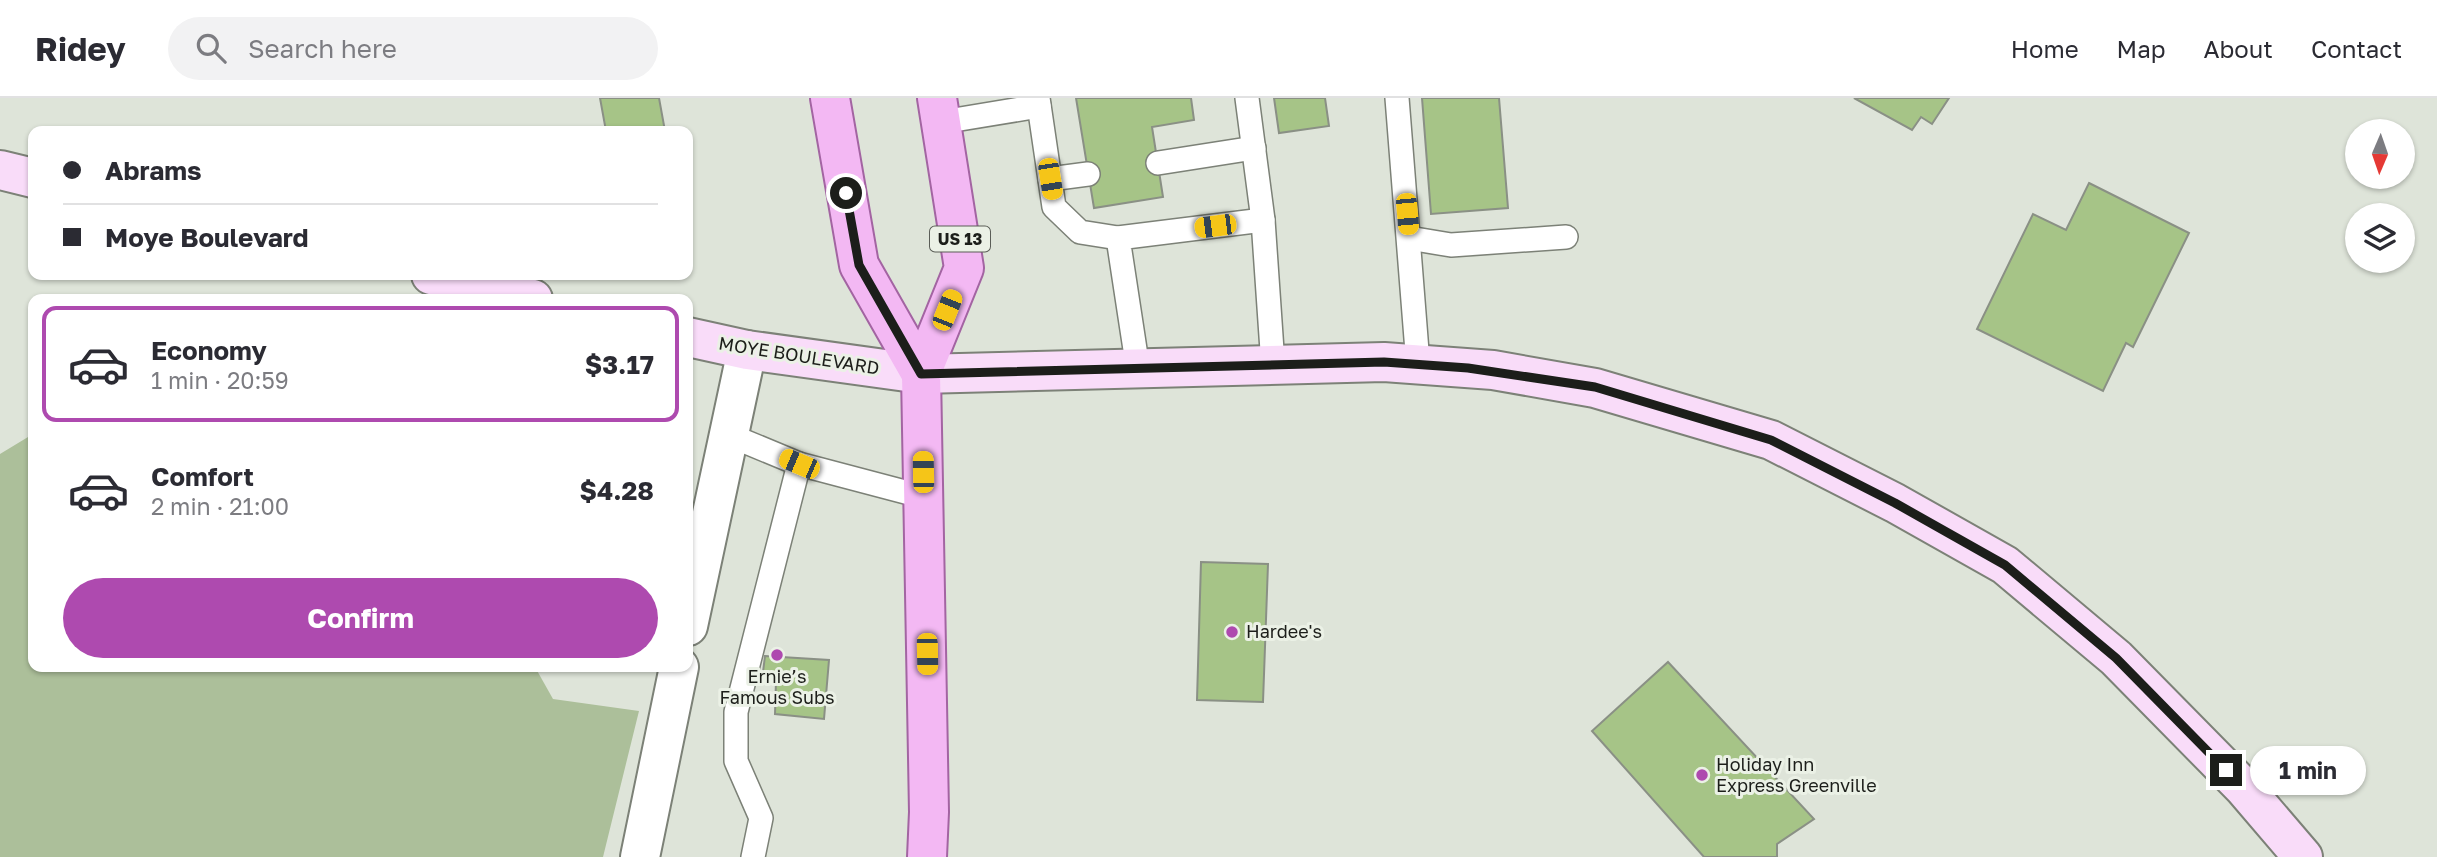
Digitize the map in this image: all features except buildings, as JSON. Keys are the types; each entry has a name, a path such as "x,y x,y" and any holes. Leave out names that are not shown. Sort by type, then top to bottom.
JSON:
{"main road":[{"name":"US 13","path":"830,98 859,265 921,374"},
{"name":"US 13","path":"927,857 929,812 921,374 964,268 940,110"},
{"path":"0,170 28,177"},
{"path":"452,280 512,294"},
{"name":"MOYE BOULEVARD","path":"693,338 747,350 921,374 1384,362 1493,370 1595,387 1771,440 1895,503 2005,565 2116,658 2244,788 2303,857"}],"street":[{"path":"693,603 747,350"},
{"path":"640,857 678,672"}],"lane":[{"path":"1247,98 1263,220 1273,365"},
{"path":"1397,98 1418,364"},
{"path":"940,110 1038,102 1054,207 1080,232 1118,238 1263,220"},
{"path":"1158,163 1254,148"},
{"path":"1050,179 1088,174"},
{"path":"1409,238 1451,245 1566,237"},
{"path":"1118,238 1138,369"},
{"path":"729,435 799,464 924,497"},
{"path":"753,857 761,818 736,761 736,712 799,464"}],"green space":[{"path":"28,437 28,672 538,672 553,699 639,711 603,857 0,857 0,454"}],"place":[{"name":"Hardee's","path":"1232,632"},
{"name":"Ernie’s Famous Subs","path":"777,655"},
{"name":"Holiday Inn Express Greenville","path":"1702,775"}],"route":[{"path":"846,193 859,265 921,374 1384,362 1468,368 1595,387 1771,440 1895,503 2005,565 2116,658 2226,770"}]}
